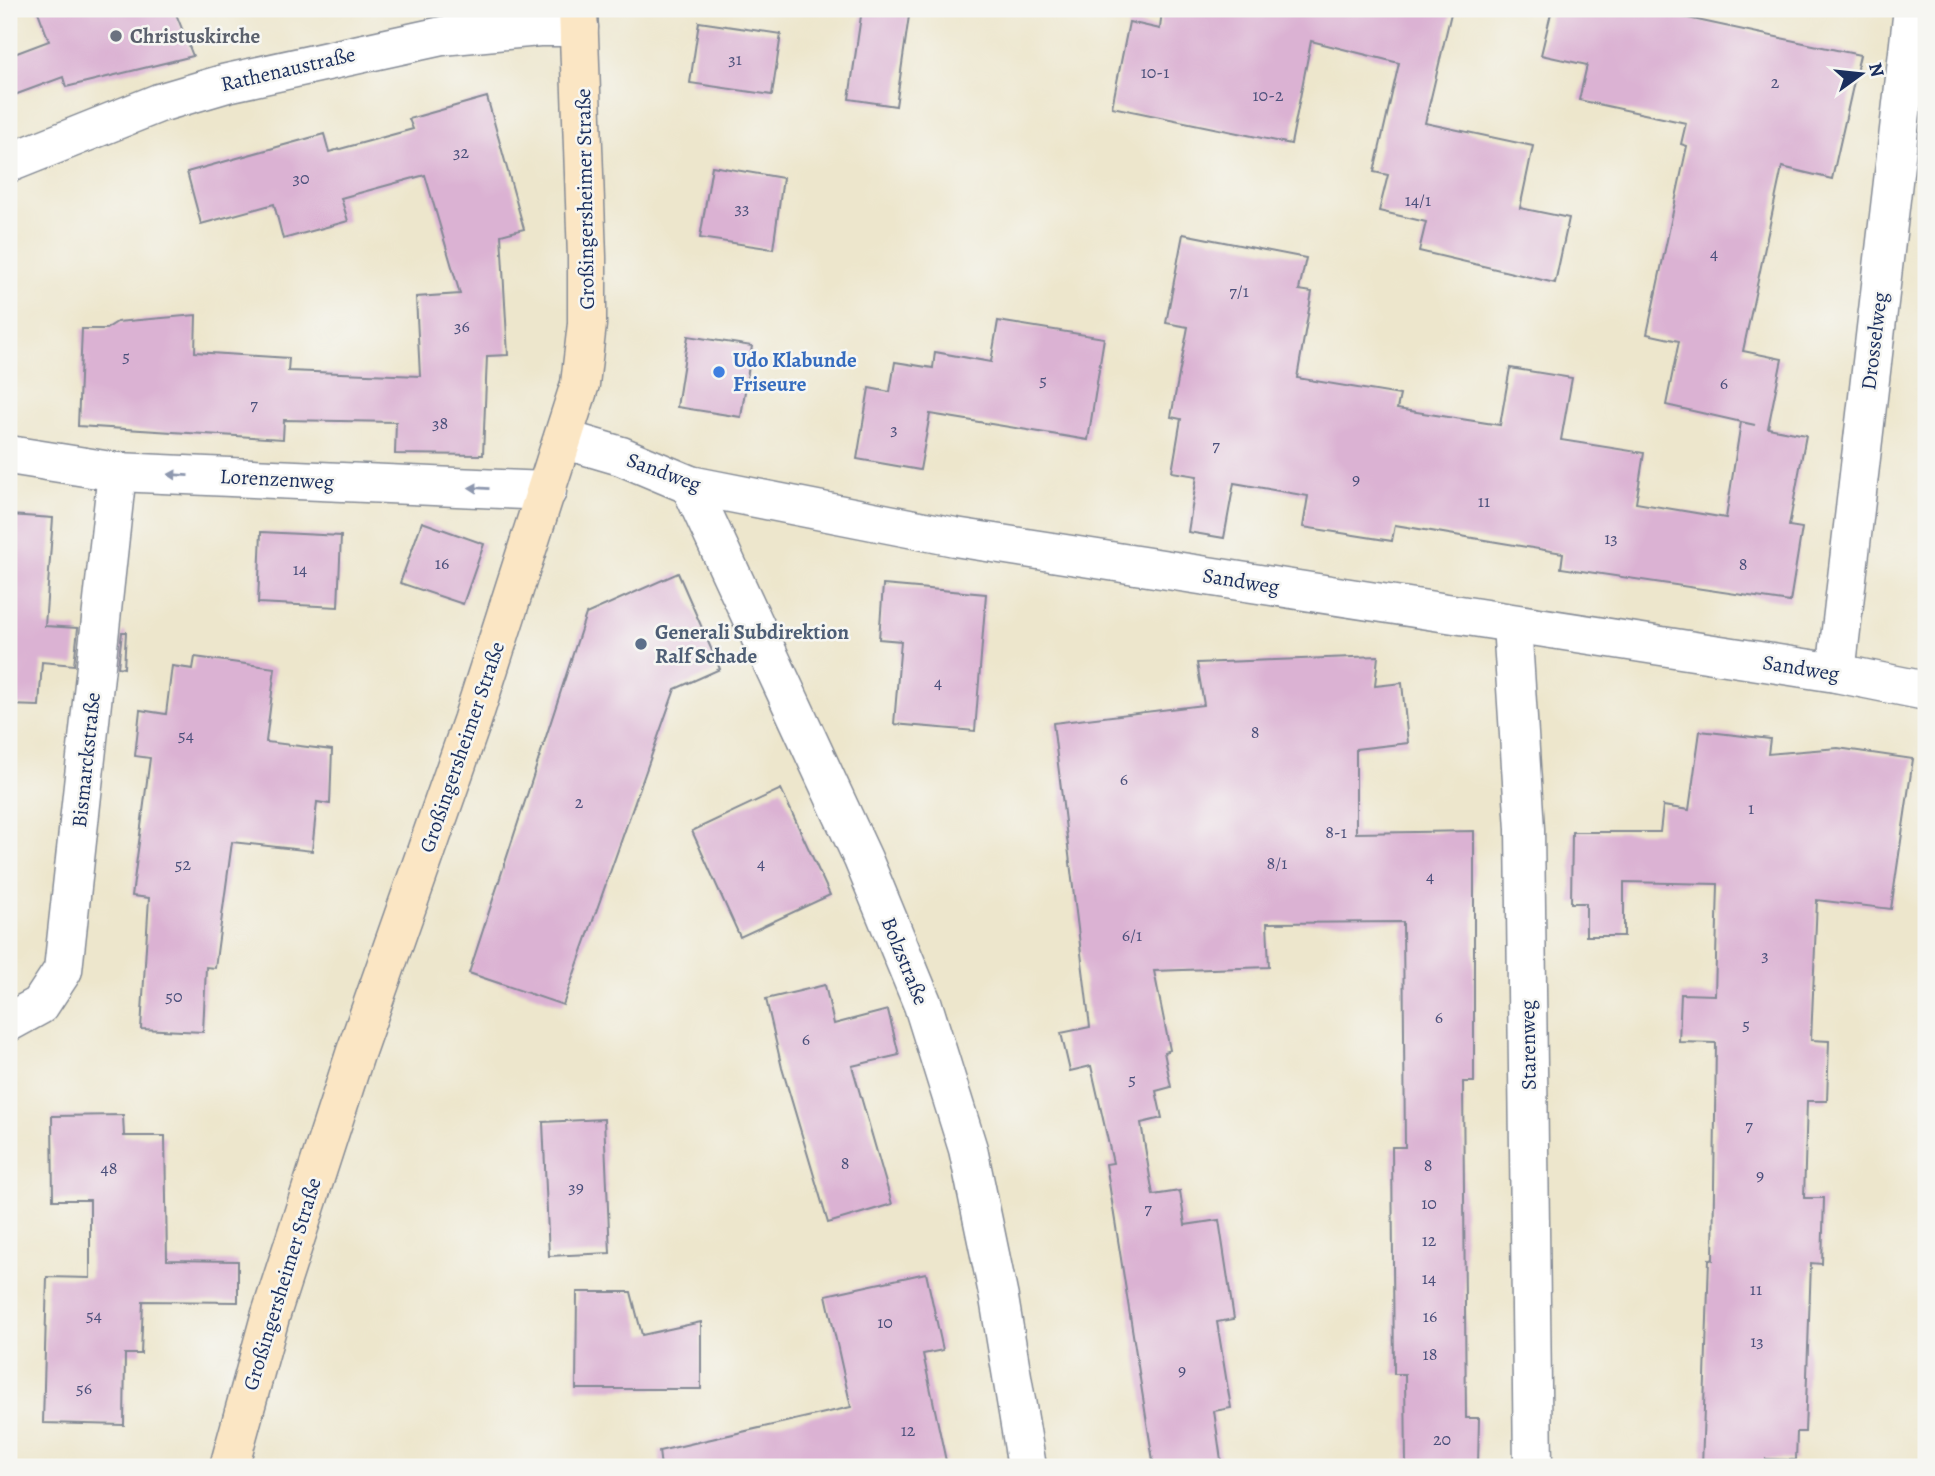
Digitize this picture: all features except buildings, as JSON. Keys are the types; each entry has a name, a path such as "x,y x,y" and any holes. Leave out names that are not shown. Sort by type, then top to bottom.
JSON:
{"main road":[{"name":"Großingersheimer Straße","path":"229,1467 270,1317 350,1067 472,721 580,384 587,324 585,137 578,18"}],"street":[{"name":"Drosselweg","path":"1836,673 1913,9"},
{"name":"Rathenaustraße","path":"9,163 159,103 227,83 442,36 540,27 578,18"},
{"name":"Sandweg","path":"564,439 621,456 690,485 956,537 1836,673 1926,691"},
{"name":"Lorenzenweg","path":"9,455 117,472 547,491"},
{"name":"Bismarckstraße","path":"9,1022 40,1005 63,970 117,472"},
{"name":"Bolzstraße","path":"690,485 863,859 923,1005 968,1149 999,1298 1027,1467"},
{"name":"Starenweg","path":"1511,624 1525,829 1533,1467"}],"place":[{"name":"Christuskirche","path":"116,36"},
{"name":"Udo Klabunde Friseure","path":"719,372"},
{"name":"Generali Subdirektion Ralf Schade","path":"641,644"}]}
